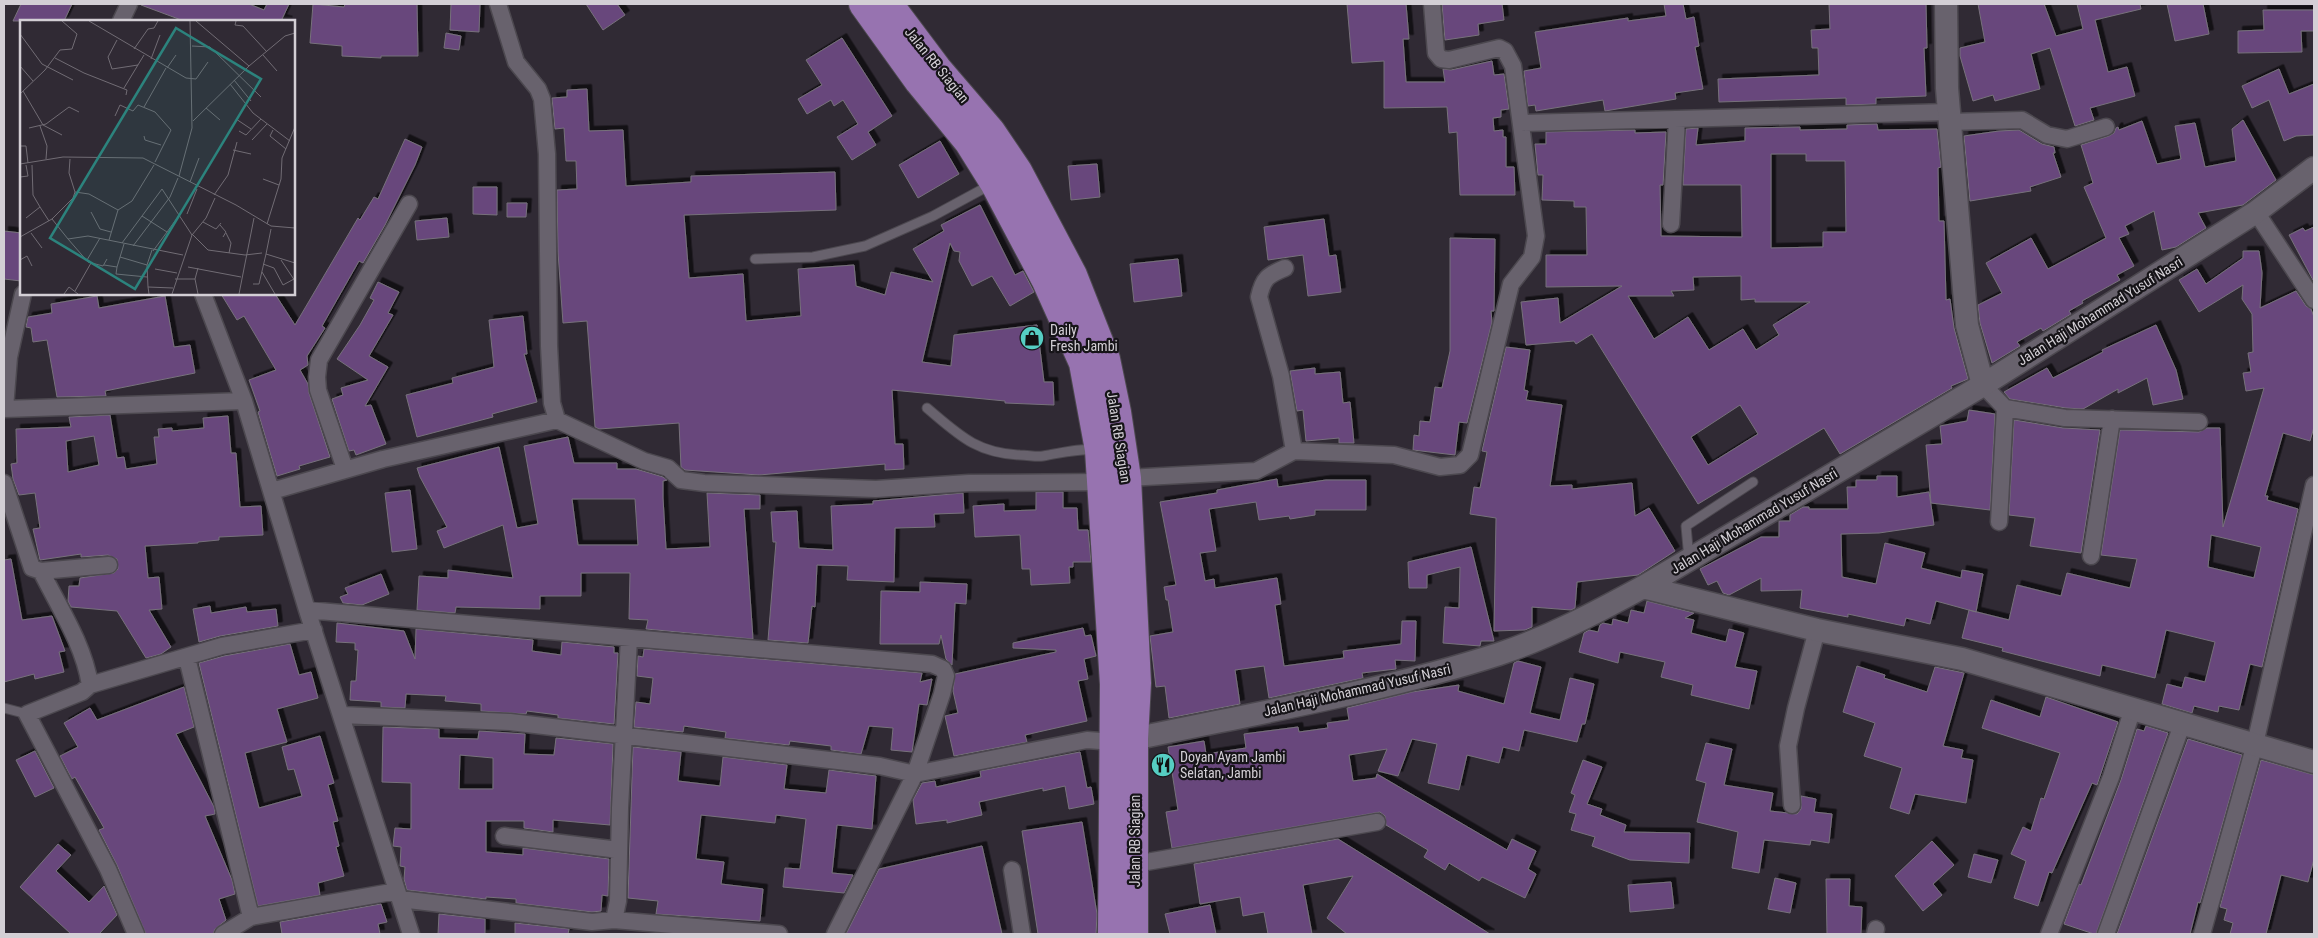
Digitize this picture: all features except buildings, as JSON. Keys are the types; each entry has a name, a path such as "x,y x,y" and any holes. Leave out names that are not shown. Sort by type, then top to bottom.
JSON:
{"highway":[{"name":"Jalan RB Siagian","path":"876,6 919,82 969,143 994,183 1046,281 1082,364 1099,450 1114,480"},
{"name":"Jalan RB Siagian","path":"876,6 938,68 991,131 1018,171 1073,275 1106,359 1118,412 1114,480 1114,684 1124,741 1135,864 1134,934"},
{"name":"Jalan RB Siagian","path":"1112,934 1124,741"}],"street":[{"path":"121,20 129,4"},
{"path":"498,4 516,62 538,88 542,100 547,154 549,346 552,403 557,420"},
{"path":"272,491 345,469 557,420 644,461 668,468 681,480 704,483 876,489 969,483 1114,480 1256,471 1294,451 1394,455 1440,466 1460,465 1470,455 1511,284 1532,257 1536,236 1512,66 1506,52 1499,48 1449,60 1441,59 1436,53 1432,4"},
{"path":"1946,4 1947,88 1967,325 1983,385 2005,408 2065,418 2199,422"},
{"path":"1521,123 1677,119 1949,117 2022,120 2047,135 2067,139 2106,127"},
{"path":"1671,224 1677,119"},
{"name":"Jalan Haji Mohammad Yusuf Nasri","path":"1124,741 1428,675 1501,653 1589,617 1689,560 1983,385 2256,212 2314,168"},
{"path":"345,469 318,390 319,360 409,204"},
{"path":"2256,212 2314,300"},
{"path":"1285,268 1269,275 1261,286 1259,297 1281,376 1294,451"},
{"path":"23,295 9,357 4,409 244,401"},
{"path":"203,295 244,401 314,630 411,934"},
{"path":"1999,522 2005,408"},
{"path":"2092,556 2112,420"},
{"path":"4,483 30,566 42,571 109,565"},
{"path":"2202,934 2255,744 2314,485"},
{"path":"42,571 80,649 88,672 90,685"},
{"path":"1643,587 1818,630 1962,659 2183,722 2314,762"},
{"path":"308,610 932,664 943,669 946,676 942,694 915,774 836,934"},
{"path":"136,934 108,869 27,714 82,692 90,685 187,658 222,646 314,630"},
{"path":"1792,806 1788,746 1796,708 1818,630"},
{"path":"614,920 618,902 620,808 629,638"},
{"path":"187,658 251,917"},
{"path":"2049,934 2111,777 2134,708"},
{"path":"341,715 510,722 625,734 880,766 915,774 1086,740 1124,741"},
{"path":"2106,934 2183,722"},
{"path":"1135,864 1377,822"},
{"path":"504,836 619,850"},
{"path":"1012,870 1022,934"},
{"path":"223,934 251,917 398,895 592,922 614,920 779,934"}],"lane":[{"path":"755,259 813,257 865,246 933,216 994,183"},
{"path":"927,408 959,435 984,450 1042,456 1069,450 1099,450"},
{"path":"1689,560 1686,526 1753,482"},
{"path":"4,708 27,714"}],"place":[{"name":"Daily Fresh Jambi","path":"1032,338"},
{"name":"Doyan Ayam Jambi Selatan, Jambi","path":"1163,765"}]}
